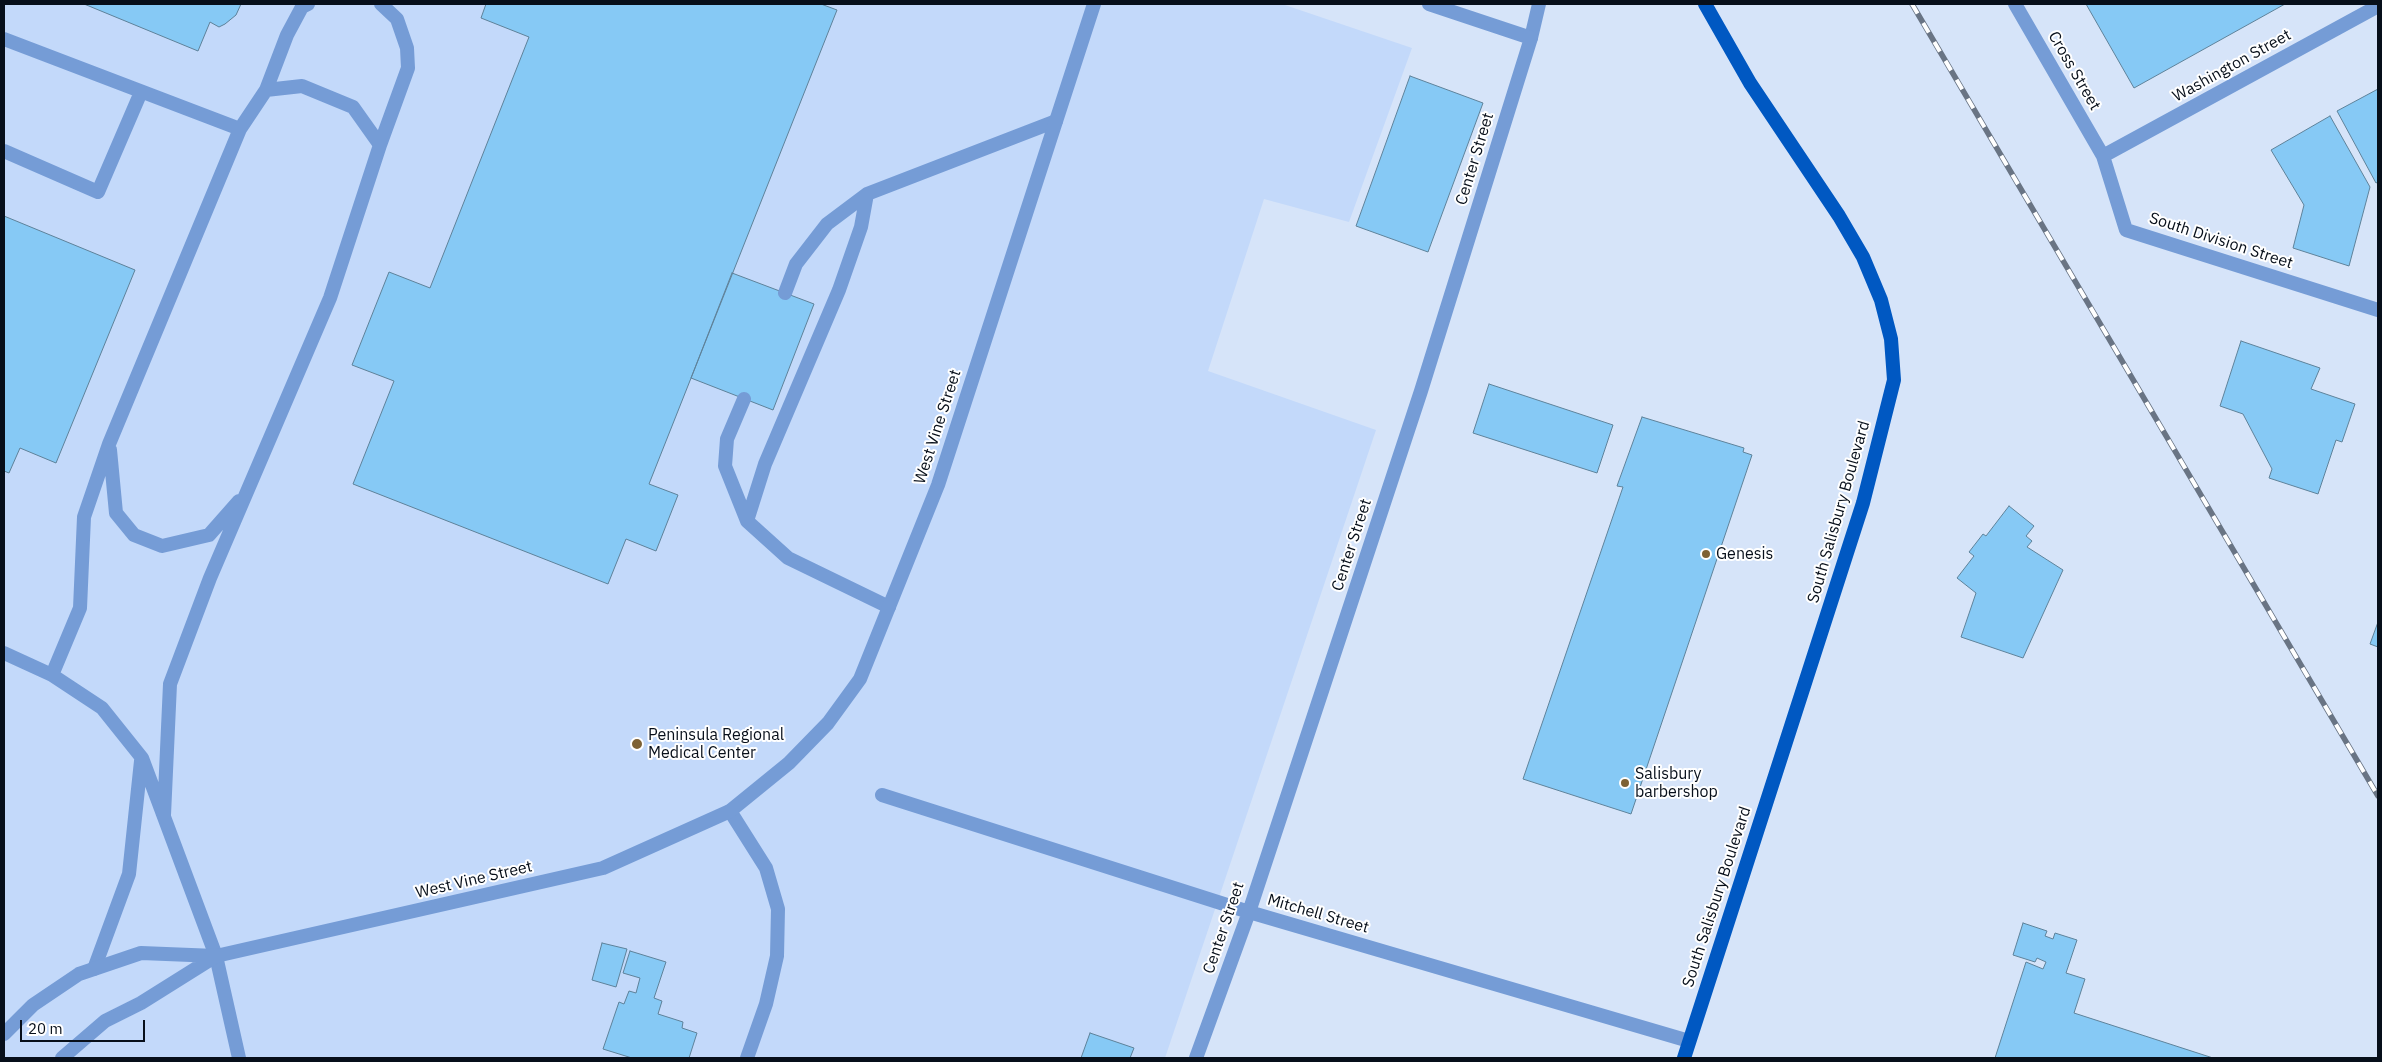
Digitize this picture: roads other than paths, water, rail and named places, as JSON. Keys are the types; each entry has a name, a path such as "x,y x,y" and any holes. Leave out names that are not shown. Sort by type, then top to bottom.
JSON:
{"main road":[{"name":"South Salisbury Boulevard","path":"1684,1058 1863,503 1894,380 1892,339 1881,300 1863,257 1839,216 1750,83 1706,4"}],"street":[{"path":"52,675 80,608 84,517 109,444 240,129 266,90 287,35 302,7 308,4"},
{"path":"164,815 170,684 210,578 330,298 380,145 408,68 407,48 397,19 381,4"},
{"name":"West Vine Street","path":"4,1034 33,1005 79,974 141,953 216,956 602,868 730,811 789,763 828,723 860,679 889,608 938,485 1094,4"},
{"name":"Center Street","path":"1196,1058 1249,912 1422,391 1531,38 1539,4"},
{"name":"Cross Street","path":"2015,4 2103,156"},
{"path":"1438,5 1531,38"},
{"name":"Washington Street","path":"2103,156 2378,6"},
{"path":"4,39 240,129"},
{"path":"266,90 302,86 353,107 380,145"},
{"path":"4,151 98,192 142,92"},
{"path":"785,293 796,264 827,224 867,194 1056,121"},
{"name":"South Division Street","path":"2103,156 2126,230 2378,310"},
{"path":"747,520 764,464 839,290 861,228 867,194"},
{"path":"744,399 727,438 724,466 747,520 788,558 889,608"},
{"path":"109,444 116,513 134,535 162,546 210,535 248,489"},
{"path":"4,653 52,675 102,708 142,758 216,956 240,1058"},
{"path":"94,969 129,874 142,758"},
{"name":"Mitchell Street","path":"882,795 1249,912 1688,1041"},
{"path":"730,811 766,868 778,909 777,956 766,1004 747,1058"},
{"name":"West Vine Street","path":"62,1058 105,1021 141,1003 216,956"}],"railway":[{"path":"1912,4 2378,796"}],"place":[{"name":"Genesis","path":"1706,554"},
{"name":"Peninsula Regional Medical Center","path":"637,744"},
{"name":"Salisbury barbershop","path":"1625,783"}]}
